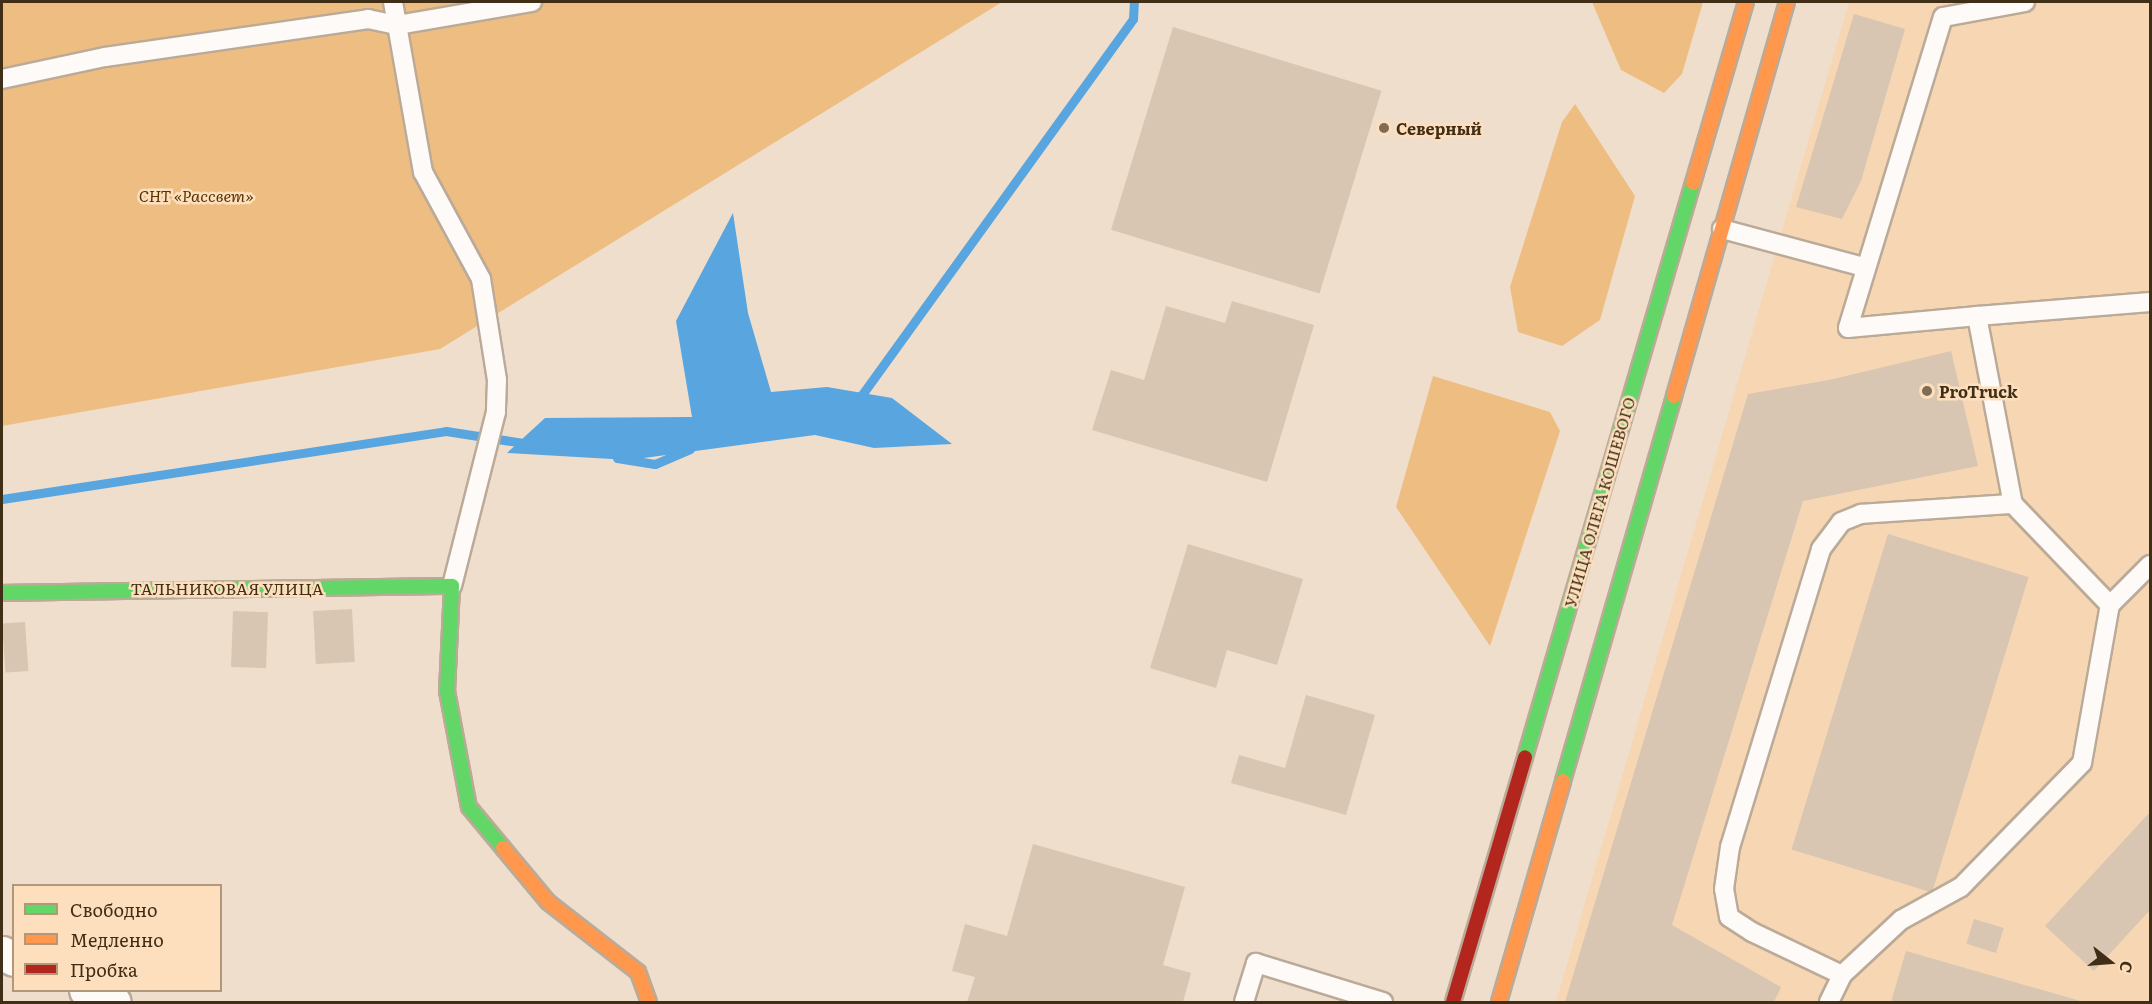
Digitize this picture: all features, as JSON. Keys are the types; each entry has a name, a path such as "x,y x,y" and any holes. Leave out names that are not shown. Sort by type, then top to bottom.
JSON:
{"main road":[{"name":"УЛИЦА ОЛЕГА КОШЕВОГО","path":"1453,1002 1746,2"},
{"path":"1499,1002 1712,226 1787,2"},
{"path":"1682,217 1712,226"},
{"path":"452,586 447,691 469,807 548,902 638,972 649,1002"},
{"name":"ТАЛЬНИКОВАЯ УЛИЦА","path":"2,593 452,586"}],"street":[{"path":"91,992 114,1002"}],"lane":[{"path":"393,2 423,172 481,279 497,380 495,412 452,586"},
{"path":"2,78 105,57 368,19 397,25 532,2"},
{"path":"2025,2 1990,4 1943,17 1864,267 1848,328 2151,302"},
{"path":"1712,226 1864,267"},
{"path":"1977,316 2013,504 2110,605"},
{"path":"1842,975 1770,941 1729,917 1724,889 1733,836 1821,549 1841,522 1861,514 2013,504"},
{"path":"1829,1002 1842,975 1901,920 1961,887 2082,763 2110,605 2151,564"},
{"path":"1244,1002 1256,963 1383,1002"}],"shaded area":[{"path":"1849,2 2150,2 2150,1002 1556,1002"}],"green space":[{"name":"СНТ «Рассвет»","path":"2,2 1002,2 440,349 2,426"},
{"path":"1592,2 1703,2 1682,74 1664,93 1621,70"},
{"path":"1575,104 1635,196 1600,320 1562,346 1518,332 1510,287 1562,122"},
{"path":"1433,376 1550,412 1560,431 1490,646 1396,507"}],"water":[{"path":"733,213 748,313 771,392 827,387 892,398 952,444 874,448 815,435 629,460 507,453 545,418 692,417 676,321"}],"building":[{"path":"1854,14 1905,29 1861,181 1842,219 1796,207"},
{"path":"1173,27 1381,91 1319,293 1111,230"},
{"path":"1232,301 1314,325 1267,482 1092,430 1111,370 1144,380 1166,306 1225,323"},
{"path":"1951,351 1978,466 1803,501 1672,925 1781,987 1774,1002 1565,1002 1748,394 1829,380"},
{"path":"1888,534 2029,577 1932,893 1792,850"},
{"path":"1188,544 1303,579 1277,665 1227,650 1216,688 1150,668"},
{"path":"352,609 355,662 316,664 313,611"},
{"path":"233,611 268,612 266,668 231,667"},
{"path":"25,622 28,671 5,672 2,624"},
{"path":"1306,695 1375,715 1346,815 1231,783 1239,755 1285,768"},
{"path":"2150,812 2150,910 2094,971 2045,926"},
{"path":"1033,844 1185,887 1163,965 1191,973 1183,1002 967,1002 975,977 952,971 965,924 1007,936"},
{"path":"1974,919 2004,928 1996,953 1966,944"},
{"path":"1906,951 2084,1002 1891,1002"}],"waterway":[{"path":"854,398 861,396 1133,19 1134,2"},
{"path":"2,499 446,431 530,444"},
{"path":"617,458 655,464 690,449"}],"traffic: fast":[{"path":"1525,757 1693,183"},
{"path":"1563,781 1674,396"},
{"path":"2,593 452,586 447,691 469,807 503,848"}],"traffic: slow":[{"path":"1693,183 1746,2"},
{"path":"1674,396 1787,2"},
{"path":"1499,1002 1563,781"},
{"path":"503,848 548,902 638,972 649,1002"}],"traffic: jam":[{"path":"1453,1002 1525,757"}],"place":[{"name":"Северный","path":"1384,128"},
{"name":"ProTruck","path":"1927,391"}]}
